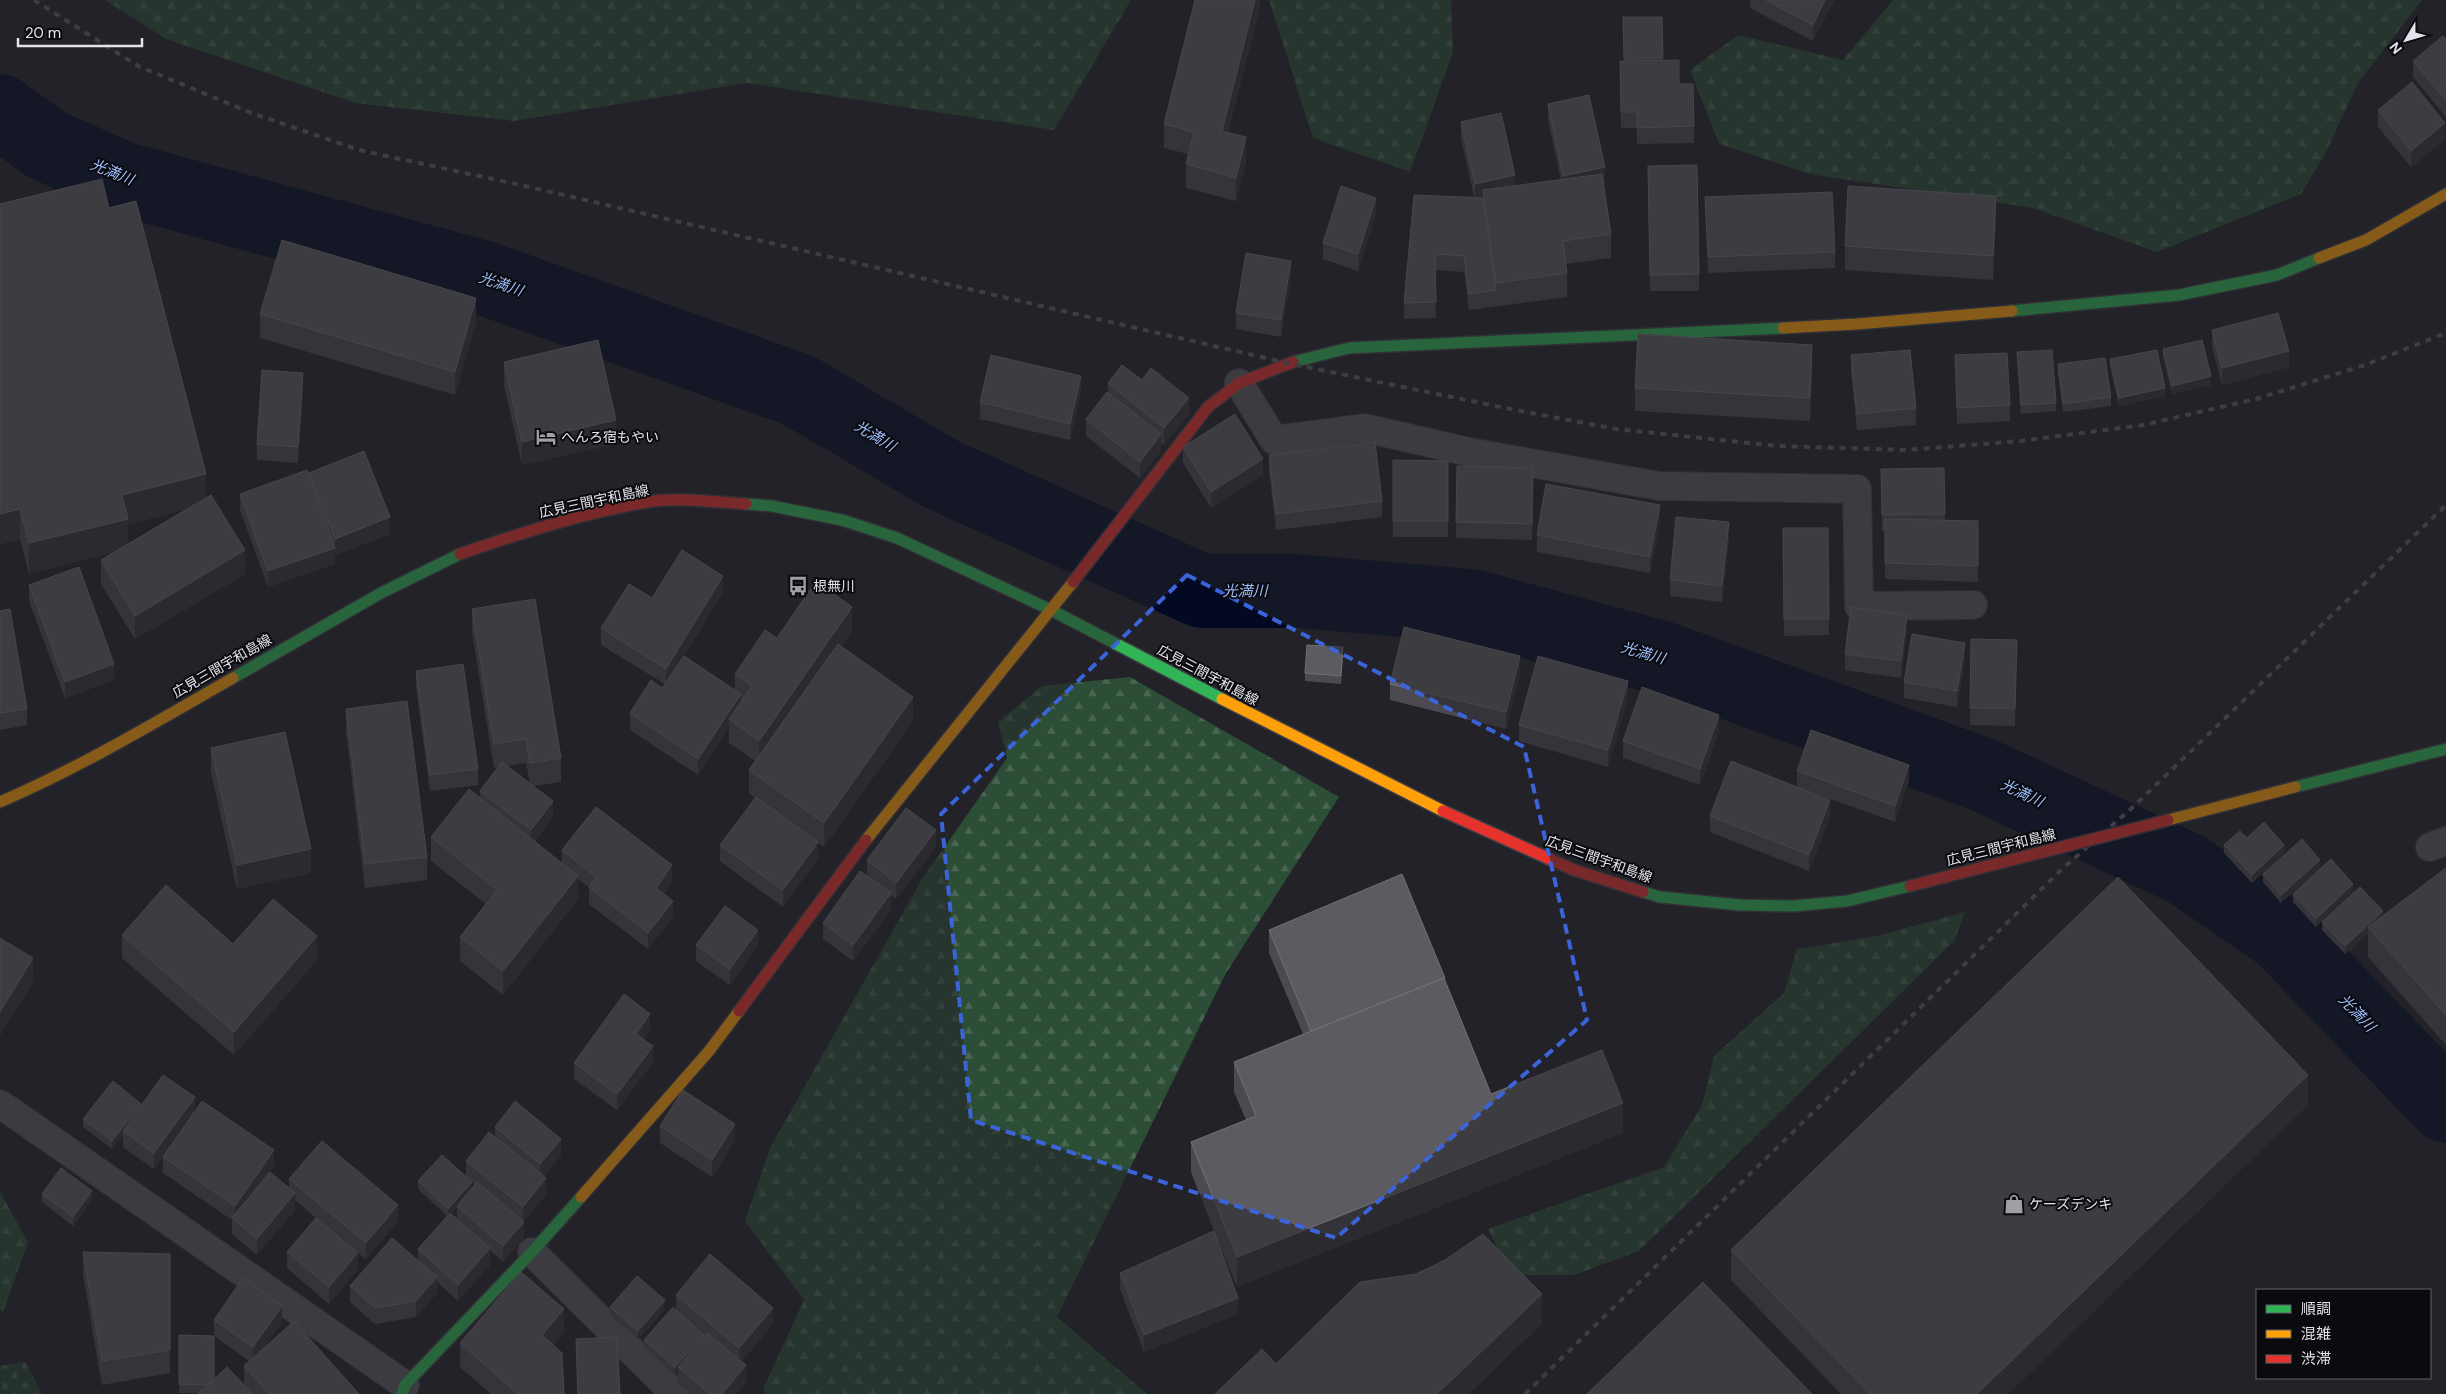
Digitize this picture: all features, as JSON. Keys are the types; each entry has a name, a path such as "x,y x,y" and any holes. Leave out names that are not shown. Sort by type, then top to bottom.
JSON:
{"main road":[{"path":"404,1390 532,1252 709,1051 886,814 1086,566 1208,406 1239,384 1287,363 1349,348 1857,324 2179,295 2277,275 2366,240 2446,194"},
{"name":"広見三間宇和島線","path":"0,802 37,786 107,750 381,593 458,555 522,533 588,515 649,502 705,501 772,506 842,520 897,538 1050,609 1250,714 1458,819 1574,870 1660,896 1740,905 1794,906 1847,902 2446,749"}],"street":[{"path":"1239,384 1274,440 1365,428 1469,452 1658,486 1857,489 1859,606 1974,605"},
{"path":"0,1104 404,1390"},
{"path":"532,1252 675,1394"}],"highlighted area":[{"path":"1187,575 1524,747 1587,1020 1336,1238 971,1120 941,814"}],"green space":[{"path":"105,0 1131,0 1054,130 747,83 514,121 355,103 166,39"},
{"path":"1269,0 1451,0 1453,52 1410,172 1313,138"},
{"path":"1893,0 2422,0 2358,83 2324,156 2301,194 2157,252 2033,208 1810,174 1719,144 1690,70 1738,35 1843,60"},
{"path":"1130,677 1339,797 1226,973 1057,1317 1147,1394 766,1394 763,1389 804,1300 745,1221 771,1146 922,879 1007,758 998,722 1042,686"},
{"path":"1965,912 1954,941 1639,1251 1574,1275 1510,1275 1488,1229 1664,1167 1702,1105 1714,1056 1784,993 1797,949 1877,936"},
{"path":"0,1192 28,1242 3,1312 0,1310"},
{"path":"25,1362 42,1394 0,1394 0,1366"}],"building":[{"path":"1195,0 1255,0 1222,131 1246,137 1236,178 1186,164 1194,132 1164,124"},
{"path":"1766,0 1825,0 1813,25"},
{"path":"1623,17 1662,17 1663,58 1624,59"},
{"path":"2443,36 2446,39 2446,100 2413,61"},
{"path":"1679,60 1679,84 1693,84 1694,126 1637,128 1637,112 1621,112 1620,61"},
{"path":"2412,82 2445,123 2411,151 2378,110"},
{"path":"1589,95 1605,167 1563,176 1548,104"},
{"path":"1501,113 1515,175 1475,184 1461,122"},
{"path":"1697,165 1699,274 1650,275 1648,166"},
{"path":"1602,174 1611,234 1563,241 1567,273 1496,283 1483,190"},
{"path":"102,179 109,208 136,201 206,474 122,495 128,519 29,543 20,509 0,514 0,204"},
{"path":"1341,186 1376,198 1358,254 1323,243"},
{"path":"1848,186 1996,196 1993,256 1845,246"},
{"path":"1832,192 1835,252 1708,257 1705,197"},
{"path":"1414,195 1483,198 1496,290 1469,294 1464,256 1435,254 1436,302 1404,303"},
{"path":"282,240 476,298 455,372 260,314"},
{"path":"1246,253 1291,261 1281,320 1236,313"},
{"path":"2278,313 2289,351 2222,368 2212,330"},
{"path":"1638,334 1812,345 1810,398 1635,388"},
{"path":"598,340 616,420 522,442 504,362"},
{"path":"2202,340 2211,376 2172,386 2163,349"},
{"path":"1910,350 1916,408 1857,414 1851,355"},
{"path":"2052,350 2056,403 2021,405 2017,352"},
{"path":"2157,350 2165,388 2119,398 2110,359"},
{"path":"2007,353 2010,405 1957,408 1955,355"},
{"path":"991,355 1081,376 1070,424 980,402"},
{"path":"2105,358 2111,397 2063,404 2058,364"},
{"path":"1122,365 1142,380 1151,368 1189,398 1164,428 1108,383"},
{"path":"262,370 303,373 298,447 257,444"},
{"path":"1107,392 1161,434 1140,462 1086,419"},
{"path":"1235,414 1263,459 1211,492 1183,447"},
{"path":"1375,442 1382,501 1276,514 1269,455"},
{"path":"364,451 390,517 335,539 309,473"},
{"path":"1393,460 1448,461 1448,521 1393,521"},
{"path":"1457,466 1533,468 1532,524 1456,522"},
{"path":"1944,468 1945,514 1882,515 1881,469"},
{"path":"307,470 335,548 268,571 240,494"},
{"path":"1546,484 1660,505 1650,557 1537,535"},
{"path":"211,495 245,550 135,616 101,560"},
{"path":"1676,517 1729,522 1722,586 1670,580"},
{"path":"1885,519 1978,521 1978,566 1885,563"},
{"path":"1783,528 1828,528 1829,619 1784,619"},
{"path":"682,550 723,576 666,669 601,628 629,584 652,598"},
{"path":"79,567 114,664 65,682 29,585"},
{"path":"816,581 852,607 759,741 729,719 752,686 735,674 765,630 777,638"},
{"path":"535,599 561,758 530,763 526,739 494,744 472,609"},
{"path":"1851,607 1907,615 1901,661 1845,654"},
{"path":"10,609 27,709 0,713 0,611"},
{"path":"1404,627 1520,656 1506,712 1390,684"},
{"path":"1912,634 1965,643 1957,691 1904,682"},
{"path":"1971,639 2017,640 2015,709 1970,708"},
{"path":"838,644 913,697 824,823 749,770"},
{"path":"1307,645 1343,647 1341,676 1305,673"},
{"path":"684,656 741,694 698,759 630,713 651,680 662,688"},
{"path":"1538,656 1628,681 1608,750 1519,725"},
{"path":"463,664 478,769 430,775 416,671"},
{"path":"1642,687 1719,715 1700,769 1623,741"},
{"path":"407,701 427,857 365,864 346,709"},
{"path":"1811,730 1909,765 1895,806 1797,771"},
{"path":"285,732 311,849 237,865 211,748"},
{"path":"1731,761 1830,800 1809,855 1710,816"},
{"path":"502,762 553,801 531,830 480,791"},
{"path":"469,789 578,876 503,971 460,937 497,890 431,837"},
{"path":"756,797 818,842 783,890 720,845"},
{"path":"596,807 672,865 656,888 673,901 648,933 589,887 596,877 562,850"},
{"path":"906,808 936,830 896,883 867,860"},
{"path":"2264,822 2284,845 2252,875 2224,845 2240,831 2247,838"},
{"path":"2302,839 2320,860 2281,895 2263,874"},
{"path":"2331,859 2353,884 2316,919 2293,894"},
{"path":"2446,868 2446,1015 2368,927"},
{"path":"860,871 891,893 853,945 823,923"},
{"path":"1402,874 1445,978 1311,1031 1269,930"},
{"path":"2118,877 2308,1075 1977,1394 1870,1394 1731,1250"},
{"path":"166,885 233,944 273,899 317,936 234,1032 122,935"},
{"path":"2360,887 2383,911 2345,946 2322,922"},
{"path":"725,906 758,930 730,969 696,945"},
{"path":"0,938 33,958 0,1012"},
{"path":"1444,978 1491,1094 1602,1050 1623,1103 1237,1257 1191,1142 1256,1116 1234,1062"},
{"path":"624,994 650,1014 636,1034 653,1046 617,1094 574,1063"},
{"path":"163,1075 195,1097 154,1153 123,1131"},
{"path":"113,1081 141,1104 112,1141 83,1119"},
{"path":"683,1090 735,1124 712,1160 660,1126"},
{"path":"202,1101 274,1150 235,1206 163,1157"},
{"path":"515,1101 561,1139 540,1164 495,1127"},
{"path":"489,1132 546,1178 523,1207 466,1161"},
{"path":"322,1141 398,1205 366,1243 289,1179"},
{"path":"442,1155 472,1182 448,1209 418,1181"},
{"path":"61,1168 92,1191 73,1217 42,1194"},
{"path":"270,1172 295,1193 257,1239 232,1218"},
{"path":"477,1182 524,1222 503,1246 457,1206"},
{"path":"450,1213 490,1248 458,1285 418,1249"},
{"path":"316,1218 358,1253 329,1287 287,1252"},
{"path":"1214,1231 1238,1298 1144,1335 1120,1273"},
{"path":"1483,1234 1542,1294 1437,1394 1215,1394 1262,1349 1276,1364 1360,1282 1416,1274 1445,1260"},
{"path":"392,1238 437,1277 416,1301 375,1308 350,1286"},
{"path":"83,1252 170,1254 170,1350 102,1361"},
{"path":"710,1254 773,1308 739,1348 676,1295"},
{"path":"521,1272 564,1309 542,1335 562,1353 564,1394 518,1394 460,1343"},
{"path":"637,1276 665,1300 638,1331 610,1307"},
{"path":"243,1278 282,1306 253,1347 214,1320"},
{"path":"1703,1282 1812,1394 1587,1394"},
{"path":"673,1307 704,1335 675,1367 644,1340"},
{"path":"294,1321 359,1394 269,1394 244,1366"},
{"path":"707,1333 746,1365 722,1394 710,1394 678,1367"},
{"path":"179,1335 214,1336 214,1379 208,1385 179,1384"},
{"path":"617,1337 620,1394 578,1394 576,1339"},
{"path":"227,1367 253,1394 198,1394"}],"waterway":[{"name":"光満川","path":"0,111 47,145 124,179 484,278 798,390 943,475 1202,591 1296,591 1472,606 1665,659 1981,774 2186,869 2282,935 2446,1106"}],"railway":[{"path":"34,0 138,66 249,112 359,150 525,186 1287,363 1616,429 1778,446 1906,450 2021,441 2143,425 2256,399 2365,365 2446,333"},
{"path":"1525,1394 2061,870 2133,807 2446,505"}],"traffic: fast":[{"path":"2012,311 2179,295 2277,275 2319,258"},
{"path":"1293,362 1349,348 1783,328"},
{"path":"746,504 772,506 842,520 897,538 1049,609 1222,699"},
{"path":"233,678 381,593 460,554"},
{"path":"2295,787 2446,749"},
{"path":"1643,892 1660,897 1740,905 1794,906 1847,901 1910,886"},
{"path":"402,1394 405,1385 532,1252 581,1197"}],"traffic: slow":[{"path":"2319,258 2366,240 2446,194"},
{"path":"1783,328 2012,311"},
{"path":"866,840 1073,582"},
{"path":"0,802 89,759 233,678"},
{"path":"1222,699 1443,811"},
{"path":"2168,820 2295,787"},
{"path":"581,1197 709,1051 739,1011"}],"traffic: jam":[{"path":"1073,582 1208,407 1239,383 1293,362"},
{"path":"460,554 552,524 647,502 684,500 746,504"},
{"path":"1443,811 1574,870 1643,892"},
{"path":"1910,886 2168,820"},
{"path":"739,1011 866,840"}],"place":[{"name":"へんろ宿もやい","path":"546,437"},
{"name":"根無川","path":"798,586"},
{"name":"ケーズデンキ","path":"2014,1204"}]}
